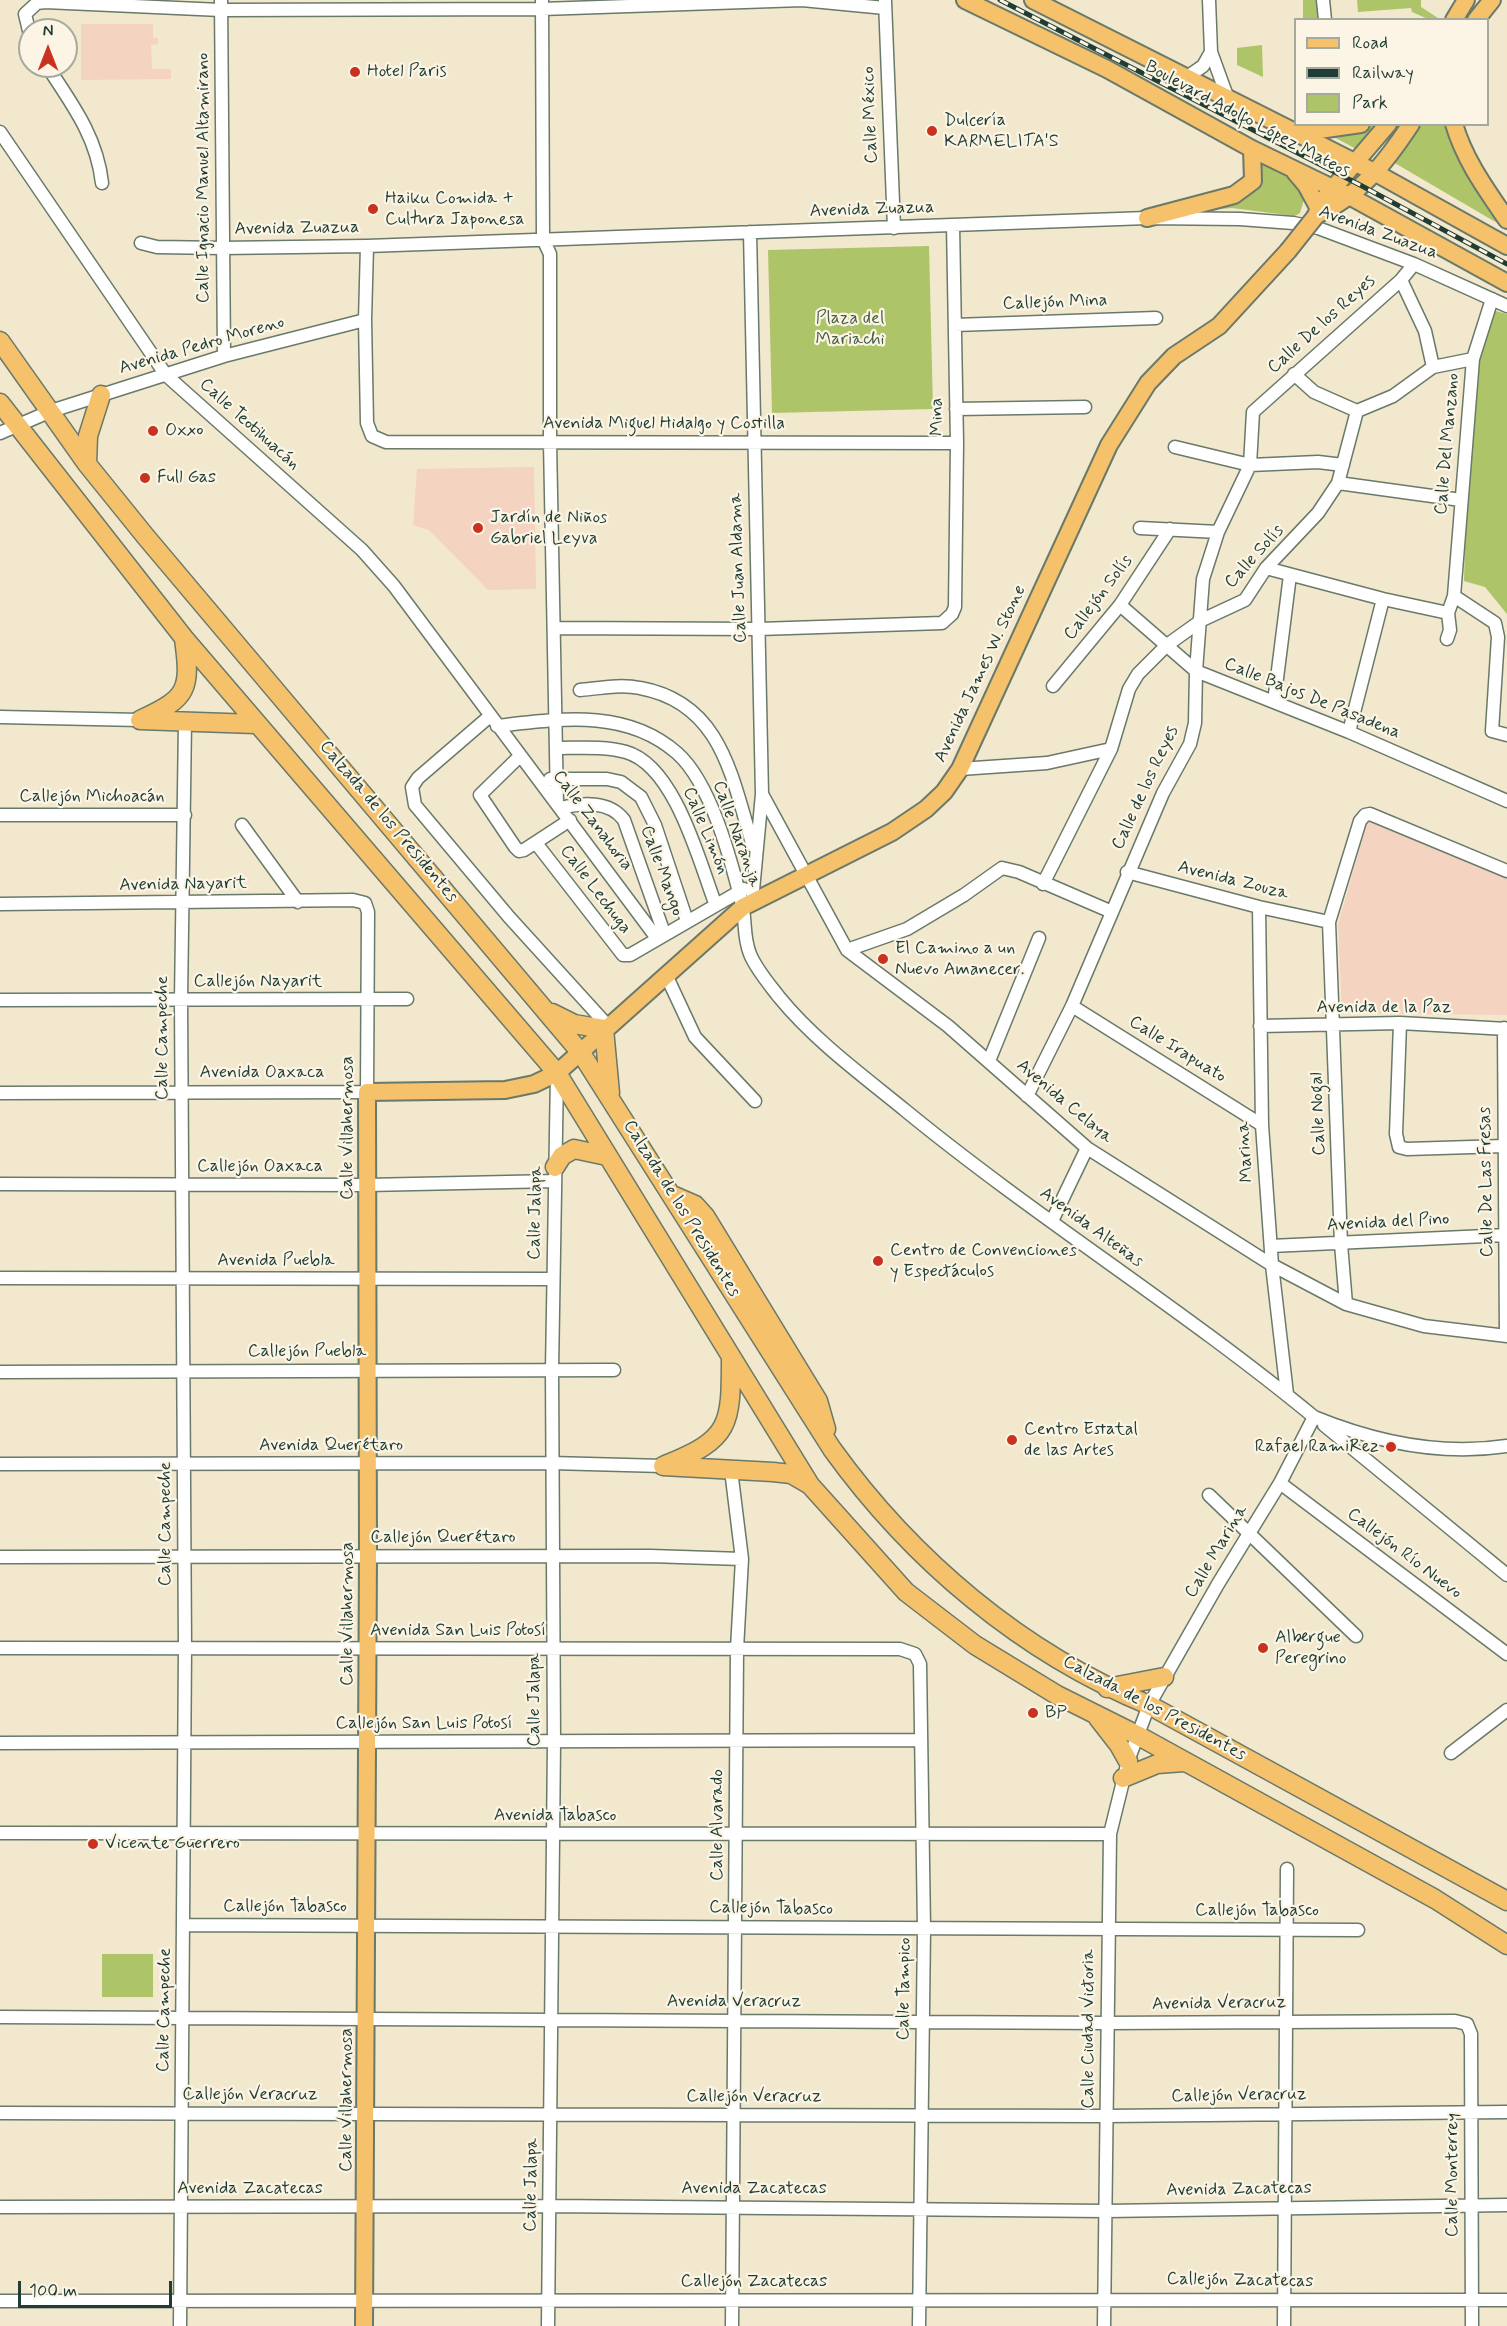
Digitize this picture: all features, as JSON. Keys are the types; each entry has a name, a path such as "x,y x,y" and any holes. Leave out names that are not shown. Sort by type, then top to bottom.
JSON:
{"highway":[{"name":"Calzada de los Presidentes","path":"0,341 87,464 146,537 548,1011 581,1053 832,1449 860,1489 899,1532 977,1604 1107,1688 1149,1705 1507,1901"},
{"path":"87,464 88,436 101,395"},
{"name":"Calzada de los Presidentes","path":"0,403 8,429 255,724 557,1073 810,1485 906,1592 975,1645 1095,1714 1435,1899 1507,1945"},
{"path":"140,720 176,701 184,692 188,680 184,638"},
{"path":"140,720 255,724"},
{"path":"548,1011 574,1024 606,1028 611,1099"},
{"path":"555,1174 562,1156 574,1149 607,1156"},
{"path":"663,1466 703,1449 718,1436 727,1421 730,1407 730,1355"},
{"path":"663,1466 791,1474 810,1485"},
{"path":"1107,1688 1164,1677"},
{"path":"1095,1714 1119,1745 1125,1769 1184,1762"}],"main road":[{"name":"Boulevard Adolfo López Mateos","path":"965,0 1107,69 1252,149 1352,197 1507,283"},
{"name":"Boulevard Adolfo López Mateos","path":"1033,0 1374,172 1507,246"},
{"path":"1455,18 1466,0"},
{"path":"1478,18 1492,0"},
{"path":"1298,133 1347,126"},
{"name":"Avenida James W. Stone","path":"557,1073 667,977 746,896 807,877 892,832 926,809 944,792 960,769 1109,444 1127,414 1148,383 1174,356 1219,326 1288,251 1334,188 1386,126"},
{"path":"1352,197 1392,154 1410,126"},
{"path":"1455,126 1460,144 1476,176 1507,220"},
{"path":"1147,218 1234,195 1246,188 1253,181 1252,149"},
{"path":"1290,167 1306,185 1316,213"},
{"name":"Avenida James W. Stone","path":"1316,213 1352,197"},
{"name":"Avenida Oaxaca","path":"367,1092 505,1090 534,1084 557,1073"},
{"name":"Calle Villahermosa","path":"364,2326 368,1742 367,1092"}],"street":[{"path":"27,18 26,14 37,3 542,5 802,0 885,4"},
{"path":"1209,0 1211,52 1227,96"},
{"path":"1323,0 1324,18"},
{"name":"Calle México","path":"885,4 894,228"},
{"name":"Calle Ignacio Manuel Altamirano","path":"221,5 224,356"},
{"path":"542,5 543,239 550,254 550,442 558,806"},
{"path":"1187,77 1203,66 1211,52"},
{"path":"55,78 83,120 100,164 102,183"},
{"name":"Calle Teotihuacán","path":"0,132 166,375 362,550 394,586 497,726"},
{"name":"Avenida Zuazua","path":"141,243 157,247 222,248 367,246 1147,218 1293,223 1318,228 1414,264 1507,306"},
{"name":"Mina","path":"759,629 942,623 952,614 955,607 957,444 953,225"},
{"name":"Calle Juan Aldama","path":"746,896 755,852 762,794 750,232"},
{"path":"365,320 367,246"},
{"name":"Calle De los Reyes","path":"1253,412 1401,280 1414,264"},
{"path":"1401,280 1425,331 1433,367"},
{"name":"Calle Del Manzano","path":"1448,639 1449,613 1454,596 1473,359 1492,299"},
{"name":"Callejón Mina","path":"955,325 1156,318"},
{"name":"Avenida Pedro Moreno","path":"8,429 51,411 224,356 365,320"},
{"name":"Avenida Miguel Hidalgo y Costilla","path":"365,320 368,423 372,436 386,442 957,444"},
{"path":"1294,374 1314,392 1358,411 1393,396 1433,367 1473,359"},
{"path":"956,409 1085,407"},
{"name":"Calle Solís","path":"1043,884 1111,749 1129,689 1149,661 1167,645 1202,620 1245,600 1266,568 1318,513 1338,483 1358,411"},
{"name":"Calle de los Reyes","path":"1027,1096 1072,1006 1163,793 1190,744 1195,723 1196,670 1202,620 1203,579 1218,532 1250,465 1253,412"},
{"path":"1175,447 1250,465 1318,462 1343,465"},
{"path":"1338,483 1461,500"},
{"path":"1140,528 1218,532"},
{"name":"Callejón Solís","path":"1053,686 1119,605 1170,529"},
{"path":"1266,568 1383,599 1449,613"},
{"path":"1274,702 1290,575"},
{"path":"1454,596 1489,617 1497,630 1492,731 1507,735"},
{"path":"1349,732 1383,599"},
{"name":"Calle Bajos De Pasadena","path":"1119,605 1196,670 1349,732 1507,801"},
{"path":"554,628 759,629"},
{"name":"Calle Naranja","path":"580,690 639,687 661,693 702,719 719,744 731,771 755,852"},
{"path":"490,716 418,778 412,787 415,805 606,1028"},
{"path":"0,717 140,720"},
{"name":"Calle Naranja","path":"497,726 586,719 639,728 655,736 679,754 708,798 746,896"},
{"name":"Calle Campeche","path":"180,2326 185,1648 181,1000 185,723"},
{"name":"Calle Zanahoria","path":"497,726 660,935"},
{"name":"Calle Limón","path":"557,748 627,752 651,768 673,796 716,903"},
{"path":"960,769 1047,763 1111,749"},
{"path":"520,756 482,791 480,797 515,847 521,851 570,820"},
{"path":"542,784 557,777 593,777 621,782 641,797 655,825 687,921"},
{"name":"Avenida Celaya","path":"762,794 847,950 948,1026 1087,1148 1272,1265 1346,1304 1424,1326 1507,1336"},
{"name":"Calle Mango","path":"558,806 600,805 616,810 624,820 660,935"},
{"name":"Callejón Michoacán","path":"0,814 185,815"},
{"name":"Calle Nogal","path":"1346,1304 1341,1244 1329,922 1360,820 1370,814 1507,871"},
{"path":"242,825 298,902"},
{"name":"Calle Lechuga","path":"536,843 619,952 627,956 660,935"},
{"path":"847,950 907,929 964,895 1002,868 1019,872 1112,912"},
{"name":"Avenida Zouza","path":"1128,872 1259,907 1329,922"},
{"path":"660,935 716,903 746,896"},
{"name":"Avenida Alteñas","path":"746,896 744,938 750,956 777,995 807,1029 969,1162 1287,1394 1314,1417 1345,1430 1403,1444 1452,1450 1507,1446"},
{"name":"Avenida Nayarit","path":"0,904 182,904 353,900 365,903"},
{"name":"Calle Villahermosa","path":"365,903 368,912 367,1092"},
{"name":"Marina","path":"1259,907 1262,1125 1272,1265 1287,1394"},
{"path":"989,1061 1040,938"},
{"path":"667,977 695,1038 755,1101"},
{"name":"Callejón Nayarit","path":"0,1000 407,999"},
{"name":"Calle Irapuato","path":"1072,1006 1262,1125"},
{"path":"1401,1023 1396,1134 1399,1147 1407,1149 1504,1146"},
{"name":"Avenida de la Paz","path":"1260,1026 1401,1023 1506,1028"},
{"name":"Calle De Las Fresas","path":"1506,1028 1504,1146 1507,1336"},
{"name":"Calle Jalapa","path":"548,2326 554,1742 552,1370 557,1073"},
{"name":"Avenida Oaxaca","path":"0,1093 367,1092"},
{"path":"1052,1221 1087,1148"},
{"name":"Callejón Oaxaca","path":"0,1184 367,1185 555,1174"},
{"name":"Avenida del Pino","path":"1271,1246 1506,1235"},
{"name":"Avenida Puebla","path":"0,1278 553,1279"},
{"name":"Callejón Puebla","path":"0,1372 614,1370"},
{"path":"1314,1417 1507,1575"},
{"name":"Calle Marina","path":"1137,1735 1164,1677 1280,1483 1314,1417"},
{"name":"Avenida Querétaro","path":"0,1464 552,1463 663,1466"},
{"name":"Calle Alvarado","path":"731,1470 742,1559 738,1649 732,2326"},
{"name":"Callejón Río Nuevo","path":"1280,1483 1507,1654"},
{"path":"1209,1495 1356,1636"},
{"name":"Callejón Querétaro","path":"0,1557 552,1556 742,1559"},
{"name":"Avenida San Luis Potosí","path":"0,1648 900,1649 915,1654"},
{"name":"Calle Tampico","path":"915,1654 920,1664 924,1929 919,2326"},
{"path":"1451,1753 1507,1710"},
{"name":"Calle Ciudad Victoria","path":"1104,2326 1107,1929 1110,1834 1125,1769 1137,1735"},
{"name":"Callejón San Luis Potosí","path":"0,1743 920,1740"},
{"name":"Avenida Tabasco","path":"0,1833 183,1835 1110,1834"},
{"path":"1284,2326 1287,1869"},
{"name":"Callejón Tabasco","path":"183,1925 1358,1929"},
{"name":"Avenida Veracruz","path":"0,2018 1107,2023 1455,2021 1467,2024"},
{"name":"Calle Monterrey","path":"1467,2024 1471,2034 1472,2326"},
{"name":"Callejón Veracruz","path":"0,2113 1107,2116 1507,2112"},
{"name":"Avenida Zacatecas","path":"0,2207 549,2206 1106,2211 1507,2205"},
{"name":"Callejón Zacatecas","path":"0,2301 180,2299 919,2301 1104,2298 1507,2300"}],"shaded area":[{"path":"81,24 153,24 153,38 158,38 158,44 151,45 152,69 171,69 171,79 81,80"},
{"name":"Jardín de Niños Gabriel Leyva","path":"534,467 536,589 488,590 429,530 413,525 417,469"},
{"path":"1368,819 1507,877 1507,1015 1342,1013 1338,925"}],"green space":[{"path":"1303,0 1323,0 1323,18 1303,18"},
{"path":"1357,0 1421,0 1421,7 1438,18 1426,18 1412,12 1411,8 1358,12"},
{"path":"1262,45 1263,77 1237,65 1237,48"},
{"path":"1370,126 1381,126 1360,151 1330,135"},
{"path":"1419,126 1449,126 1470,180 1504,227 1393,162"},
{"path":"1259,163 1292,179 1305,197 1300,213 1295,216 1232,208 1208,210 1236,200"},
{"name":"Plaza del Mariachi","path":"929,246 933,409 772,413 768,250"},
{"path":"1492,310 1507,314 1507,614 1485,587 1464,581 1467,470 1477,361"},
{"path":"102,1954 153,1954 153,1997 102,1997"}],"railway":[{"path":"1000,0 1362,186 1507,264"}],"place":[{"name":"Hotel Paris","path":"355,72"},
{"name":"Dulcería KARMELITA'S","path":"932,131"},
{"name":"Haiku Comida + Cultura Japonesa","path":"373,209"},
{"name":"Oxxo","path":"153,431"},
{"name":"Full Gas","path":"145,478"},
{"name":"Jardín de Niños Gabriel Leyva","path":"478,528"},
{"name":"El Camino a un Nuevo Amanecer.","path":"883,959"},
{"name":"Centro de Convenciones y Espectáculos","path":"878,1261"},
{"name":"Centro Estatal de las Artes","path":"1012,1440"},
{"name":"Rafael RamiRez","path":"1391,1447"},
{"name":"Albergue Peregrino","path":"1263,1648"},
{"name":"BP","path":"1033,1713"},
{"name":"Vicente Guerrero","path":"93,1844"}]}
